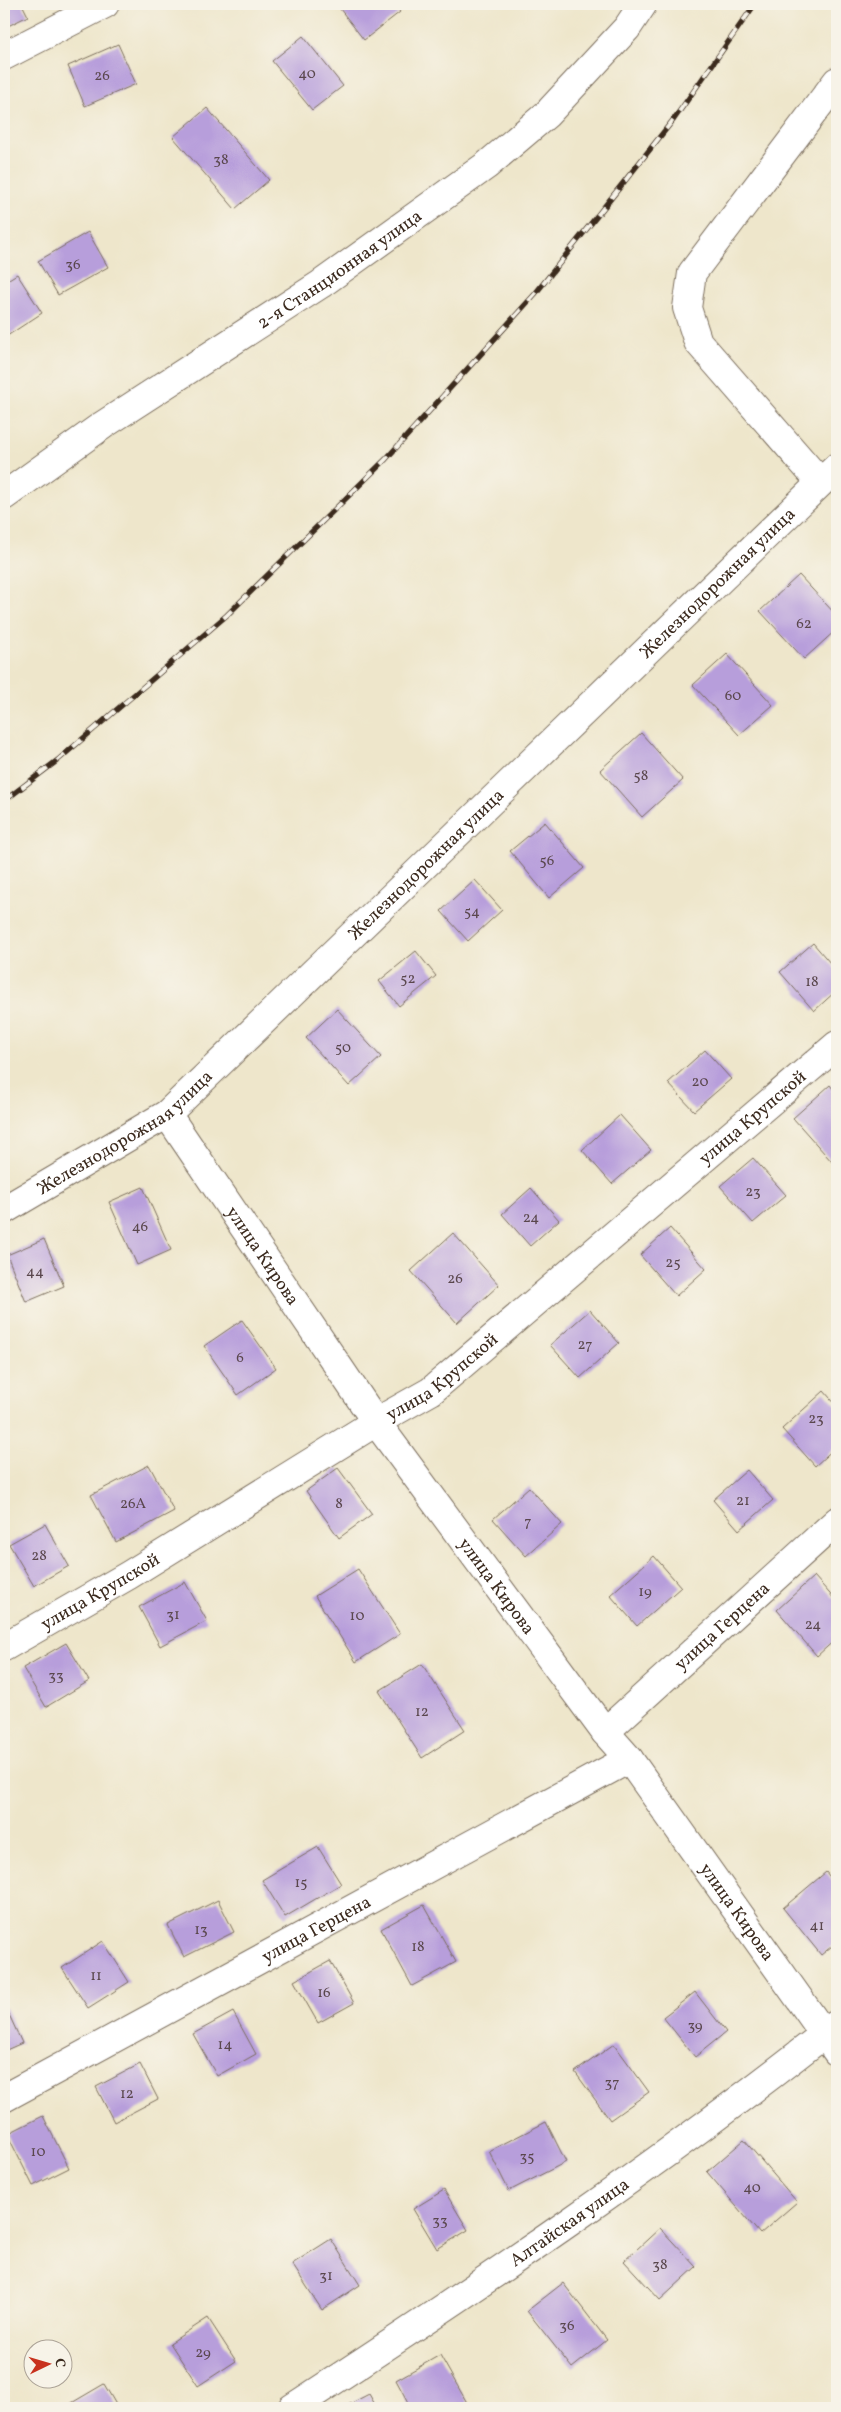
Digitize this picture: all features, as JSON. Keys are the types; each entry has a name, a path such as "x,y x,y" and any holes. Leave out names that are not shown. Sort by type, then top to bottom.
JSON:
{"street":[{"path":"4,56 105,4"},
{"name":"2-я Станционная улица","path":"4,496 103,425 321,284 487,165 547,114 627,28 643,4"},
{"path":"829,474 698,342 686,308 692,273 837,81"},
{"name":"Железнодорожная улица","path":"4,1210 167,1114 829,474"},
{"name":"улица Крупской","path":"4,1647 129,1575 376,1422 431,1391 837,1045"},
{"name":"улица Кирова","path":"167,1114 376,1422 605,1732 629,1759 833,2036"},
{"name":"улица Герцена","path":"605,1732 837,1521"},
{"name":"улица Герцена","path":"4,2098 629,1759"},
{"name":"Алтайская улица","path":"292,2408 471,2291 833,2036"}],"building":[{"path":"4,4 22,4 28,16 4,28"},
{"path":"346,4 394,4 400,12 364,40 340,9"},
{"path":"303,36 343,86 312,110 272,61"},
{"path":"118,44 136,84 85,106 68,66"},
{"path":"207,108 269,180 235,209 173,137"},
{"path":"88,232 108,267 58,295 38,261"},
{"path":"17,274 42,313 4,338 4,282"},
{"path":"799,575 837,616 837,629 804,659 760,611"},
{"path":"727,654 773,705 739,735 693,685"},
{"path":"641,733 683,780 642,817 600,770"},
{"path":"545,822 584,868 549,898 510,851"},
{"path":"475,880 502,910 468,941 441,911"},
{"path":"813,943 837,971 837,990 814,1011 780,972"},
{"path":"416,951 436,976 399,1006 379,981"},
{"path":"337,1009 381,1057 349,1086 306,1038"},
{"path":"705,1050 731,1079 694,1111 668,1083"},
{"path":"830,1085 837,1094 837,1159 833,1163 793,1118"},
{"path":"620,1115 651,1150 612,1184 582,1150"},
{"path":"753,1158 786,1195 753,1223 720,1186"},
{"path":"143,1187 171,1250 137,1265 109,1202"},
{"path":"531,1188 559,1220 530,1246 502,1214"},
{"path":"670,1228 706,1269 676,1296 640,1255"},
{"path":"453,1233 499,1285 457,1323 411,1271"},
{"path":"44,1239 64,1286 26,1302 7,1255"},
{"path":"590,1310 619,1343 580,1378 550,1345"},
{"path":"242,1320 276,1368 238,1395 204,1346"},
{"path":"824,1391 837,1406 837,1446 815,1466 782,1429"},
{"path":"149,1465 174,1511 116,1542 91,1495"},
{"path":"338,1468 372,1514 339,1538 306,1491"},
{"path":"747,1470 773,1500 739,1530 713,1500"},
{"path":"529,1487 562,1524 526,1556 493,1519"},
{"path":"45,1524 69,1566 34,1586 9,1544"},
{"path":"654,1556 681,1587 637,1626 610,1595"},
{"path":"358,1569 400,1634 356,1662 315,1596"},
{"path":"814,1576 837,1602 837,1638 817,1656 777,1610"},
{"path":"185,1582 207,1621 160,1646 139,1607"},
{"path":"66,1643 89,1681 46,1707 23,1668"},
{"path":"422,1664 465,1730 422,1758 379,1691"},
{"path":"318,1847 341,1884 285,1917 262,1880"},
{"path":"826,1872 837,1886 837,1942 821,1955 783,1908"},
{"path":"218,1900 234,1932 184,1957 168,1925"},
{"path":"424,1905 456,1962 412,1986 381,1929"},
{"path":"103,1941 129,1982 88,2008 62,1968"},
{"path":"330,1961 354,2003 318,2023 294,1981"},
{"path":"695,1992 726,2032 695,2057 663,2017"},
{"path":"6,2008 22,2043 4,2051 4,2009"},
{"path":"233,2012 256,2054 217,2076 193,2034"},
{"path":"614,2044 649,2092 610,2120 575,2072"},
{"path":"140,2064 158,2099 114,2122 96,2087"},
{"path":"43,2116 69,2168 33,2186 7,2134"},
{"path":"546,2122 566,2162 509,2191 489,2151"},
{"path":"744,2140 797,2202 760,2234 707,2172"},
{"path":"444,2190 468,2230 437,2249 413,2209"},
{"path":"660,2228 696,2267 660,2300 624,2261"},
{"path":"331,2239 360,2285 322,2310 292,2264"},
{"path":"563,2283 607,2340 572,2368 527,2311"},
{"path":"208,2318 236,2361 198,2386 170,2343"},
{"path":"440,2355 470,2408 411,2408 396,2380"},
{"path":"104,2384 118,2408 63,2408"},
{"path":"369,2394 377,2408 342,2408"}],"railway":[{"path":"4,801 58,760 227,615 386,459 535,294 674,119 755,4"}]}
